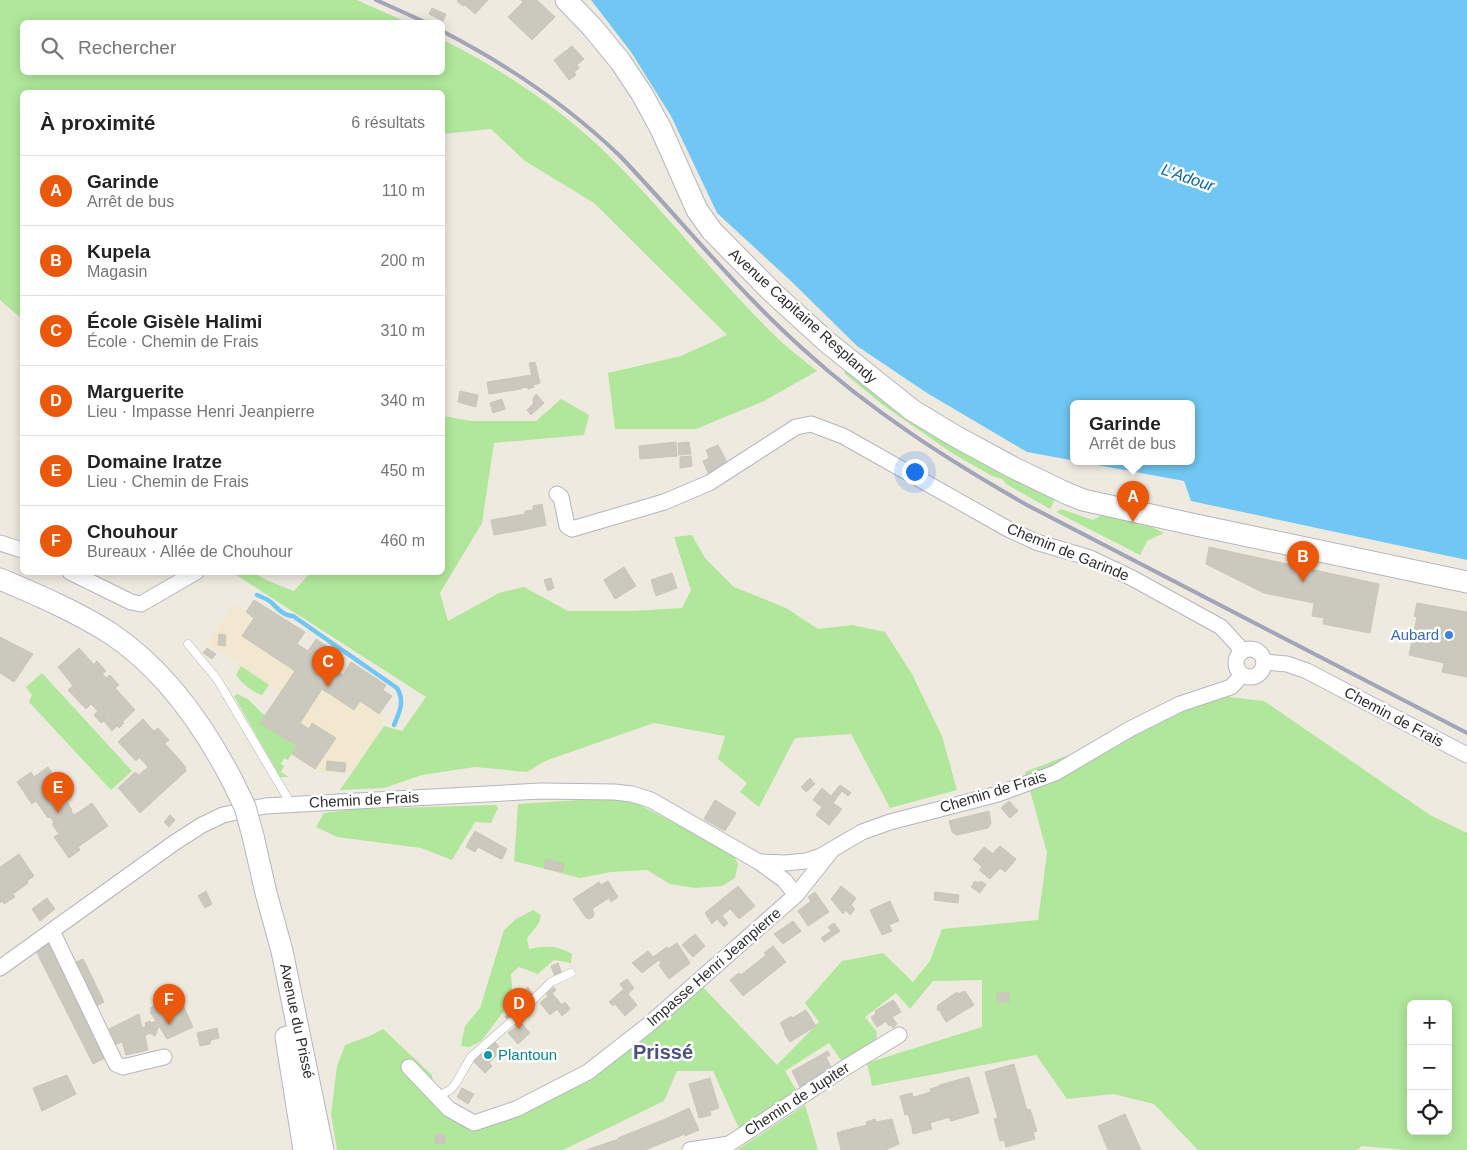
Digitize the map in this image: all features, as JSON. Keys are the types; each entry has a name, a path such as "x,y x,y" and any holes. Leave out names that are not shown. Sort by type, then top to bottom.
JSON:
{"main road":[{"name":"Avenue Capitaine Resplandy","path":"566,0 592,26 620,61 642,94 661,128 697,210 712,231 771,291 828,342 912,410 1014,468 1066,494 1083,500 1196,526 1467,582"},
{"name":"Avenue du Prissé","path":"0,579 44,597 90,621 112,634 130,648 156,672 192,715 216,750 245,807 253,836 282,951 323,1150"},
{"name":"Avenue du Prissé","path":"266,893 304,1150"}],"street":[{"name":"Chemin de Garinde","path":"557,494 561,497 567,526 572,529 664,502 709,483 796,427 811,424 842,436 1015,532 1036,542 1090,558 1132,578 1221,627 1243,651"},
{"path":"0,543 20,549"},
{"path":"76,575 131,602 141,604 191,575"},
{"name":"Chemin de Frais","path":"759,862 785,863 806,861 832,850 862,832 890,822 998,794 1055,773 1130,729 1180,704 1231,687 1242,675 1252,677 1257,675 1264,667 1264,662 1259,652 1248,649 1243,651"},
{"path":"1242,675 1236,665 1239,654 1243,651"},
{"name":"Chemin de Frais","path":"1264,662 1287,664 1307,672 1467,755"},
{"name":"Chemin de Frais","path":"0,968 202,824 236,812 265,806 541,791 623,793 651,800 759,862 784,880 796,896"},
{"name":"Impasse Henri Jeanpierre","path":"409,1067 449,1109 474,1122 516,1109 588,1072 647,1026 796,896 832,850"},
{"path":"52,931 116,1064 123,1067 164,1057"},
{"name":"Chemin de Jupiter","path":"690,1150 729,1144 899,1034"}],"lane":[{"path":"188,644 217,680 292,804"},
{"path":"437,1097 450,1090 456,1084 471,1057 512,1021 550,982 571,973"}],"shaded area":[{"path":"254,600 305,632 297,644 308,651 316,639 344,658 336,670 342,674 351,662 386,685 383,691 392,696 381,711 384,713 378,740 365,758 345,774 322,773 292,754 297,745 260,723 280,692 208,643 234,604 246,612"}],"green space":[{"path":"0,0 357,0 402,20 20,20 20,75 445,75 445,41 507,76 548,104 586,135 626,173 771,332 817,371 764,401 696,429 615,429 608,373 681,356 727,335 594,203 525,161 491,129 445,134 445,90 20,90 20,317 0,300"},
{"path":"848,369 1056,497 1050,509 1008,485 1002,479 992,476 952,453 884,406 844,373"},
{"path":"561,399 589,415 584,435 494,443 482,523 440,593 448,621 499,593 524,587 568,611 632,611 682,608 691,590 674,537 692,535 705,558 734,587 786,608 818,629 852,625 885,632 912,674 942,736 957,790 890,808 851,734 795,738 759,807 740,792 747,783 718,759 725,736 654,723 545,761 527,772 475,767 422,775 384,788 340,790 384,726 402,731 426,697 236,575 257,575 294,591 308,575 445,575 445,416 472,421 536,421"},
{"path":"1061,509 1093,520 1102,515 1146,524 1164,533 1147,541 1140,555 1056,512"},
{"path":"241,666 269,685 262,695 252,690 238,678 236,675"},
{"path":"42,673 132,771 111,790 29,702 32,695 26,687"},
{"path":"238,694 249,700 265,716 261,723 297,746 288,760 284,758 281,764 284,766 281,772 289,777 280,777 234,696"},
{"path":"1220,696 1264,701 1430,815 1467,833 1467,1150 1406,1150 1362,1146 1357,1150 1198,1150 1154,1104 1113,1094 1067,1099 1036,1055 872,1086 867,1063 982,1027 982,980 933,981 910,1009 896,993 865,1017 877,1032 875,1046 843,1063 829,1043 785,1071 799,1095 741,1133 713,1071 677,1071 664,1101 563,1150 337,1150 331,1114 337,1066 345,1045 383,1029 432,1075 434,1102 454,1120 520,1115 702,986 777,1065 819,1022 805,1003 842,961 883,953 913,982 930,961 942,929 1038,920 1047,853 1025,772"},
{"path":"609,798 638,804 733,854 738,864 735,878 722,886 695,888 670,884 647,870 611,872 580,878 514,861 518,804"},
{"path":"496,805 498,808 491,823 475,822 452,860 421,848 337,837 316,827 324,813 354,809"},
{"path":"533,910 541,915 539,923 527,938 529,949 546,947 561,949 572,954 571,963 554,960 538,974 519,967 511,974 512,989 507,1007 482,1040 470,1047 461,1046 465,1026 480,1008 504,930 516,919"},
{"path":"805,1105 818,1150 737,1150"}],"water":[{"name":"L'Adour","path":"591,0 1467,0 1467,560 1191,501 1184,481 1098,465 1195,465 1195,400 1070,400 1070,460 1027,452 927,393 857,346 792,282 717,213 671,116 631,52"}],"building":[{"path":"458,0 488,0 475,14"},
{"path":"521,0 537,0 555,17 532,40 508,17 523,2"},
{"path":"432,8 446,14 443,20 441,20 429,14"},
{"path":"572,46 584,59 577,65 579,68 574,72 576,75 569,80 554,60"},
{"path":"535,362 540,383 534,385 529,363"},
{"path":"532,375 534,387 489,394 487,382"},
{"path":"460,391 478,395 476,407 458,402"},
{"path":"536,394 544,403 531,415 527,410 533,404 533,398"},
{"path":"502,399 505,409 493,413 490,403"},
{"path":"676,442 677,456 640,459 639,446"},
{"path":"689,442 691,454 679,455 678,443"},
{"path":"718,445 729,466 709,475 703,461 709,458 706,450"},
{"path":"691,456 692,466 680,468 680,457"},
{"path":"542,504 546,525 523,530 520,515 525,514 525,511 533,510 533,506"},
{"path":"520,515 523,530 494,535 491,520"},
{"path":"1209,547 1379,584 1370,633 1323,624 1324,618 1312,616 1314,603 1264,593 1206,564"},
{"path":"624,567 636,586 615,599 604,580"},
{"path":"672,573 677,588 656,596 651,580"},
{"path":"551,578 554,588 548,591 544,580"},
{"path":"254,600 305,632 297,644 308,651 316,639 344,658 336,670 343,675 351,662 386,685 383,690 392,696 379,714 360,701 354,710 322,689 300,723 309,729 312,723 336,738 315,769 292,754 297,746 260,723 295,671 242,636 254,618 246,612"},
{"path":"1417,603 1467,612 1467,677 1442,672 1444,663 1409,655 1417,617 1414,616"},
{"path":"219,634 226,635 225,646 218,645"},
{"path":"0,637 33,654 14,682 0,673"},
{"path":"79,648 135,710 122,722 124,723 119,728 117,726 115,728 107,718 105,720 88,700 86,702 58,667"},
{"path":"207,648 216,654 212,659 203,653"},
{"path":"97,661 106,671 102,674 94,664"},
{"path":"110,675 119,685 115,688 106,678"},
{"path":"74,685 86,702 88,700 91,704 86,709 68,690"},
{"path":"98,711 115,728 112,731 104,721 101,723 94,715"},
{"path":"143,719 185,766 186,771 140,813 121,791 148,767 122,738"},
{"path":"158,728 169,740 165,743 154,731"},
{"path":"122,738 139,758 136,761 118,742"},
{"path":"327,761 346,763 345,772 326,770"},
{"path":"48,767 60,784 57,787 74,815 92,803 108,826 78,847 80,850 69,858 54,837 59,834 52,824 54,822 50,817 48,818 36,801 32,804 17,782 31,772 34,777"},
{"path":"135,772 139,775 121,791 118,788"},
{"path":"810,778 815,784 806,792 801,787"},
{"path":"840,785 851,793 848,796 842,791 833,803 842,809 829,825 816,815 822,807 813,800 822,788 831,796"},
{"path":"715,800 736,813 725,831 704,819"},
{"path":"1009,801 1018,811 1010,818 1001,808"},
{"path":"989,811 991,823 988,828 957,835 952,832 949,821"},
{"path":"170,815 175,820 169,827 164,822"},
{"path":"475,831 507,849 502,859 482,848 487,839 480,836 475,844 469,841"},
{"path":"480,836 487,839 482,848 501,859 478,847 475,852 466,847 469,841 475,844"},
{"path":"1000,846 1016,859 1013,863 997,849"},
{"path":"984,847 993,854 997,849 1013,863 1005,872 1000,868 990,879 979,870 982,867 973,859"},
{"path":"19,854 34,876 13,894 15,897 4,904 2,901 0,903 0,867"},
{"path":"546,859 564,864 562,872 544,868"},
{"path":"608,881 618,897 611,902 609,898 592,909 593,917 586,918 573,899 599,882 601,885"},
{"path":"975,881 986,884 980,893 971,887"},
{"path":"738,886 755,906 739,919 722,899"},
{"path":"841,886 856,898 851,905 855,909 850,915 846,910 843,914 831,899"},
{"path":"206,891 212,904 205,908 198,896"},
{"path":"815,892 829,912 808,926 798,911 811,901 808,897"},
{"path":"935,892 959,895 958,903 934,900"},
{"path":"47,898 55,909 40,921 32,909"},
{"path":"722,899 730,909 722,916 728,923 724,927 717,919 712,924 705,913"},
{"path":"890,901 899,921 889,925 892,931 882,935 870,910"},
{"path":"793,921 801,931 783,944 774,934"},
{"path":"834,923 840,931 824,942 821,938 831,931 828,927"},
{"path":"695,934 705,946 693,957 682,945"},
{"path":"48,943 105,1058 93,1064 36,951"},
{"path":"677,943 690,963 669,979 659,965 661,963 659,960 642,973 632,963 648,951 653,957 667,947 668,949"},
{"path":"773,946 786,962 743,996 730,980 739,973 741,975 766,955 764,953"},
{"path":"83,959 94,981 84,985 74,963"},
{"path":"558,963 562,974 555,977 551,966"},
{"path":"627,979 634,988 628,994 637,1005 625,1016 615,1004 613,1006 609,1002 624,989 620,984"},
{"path":"94,981 104,1002 95,1007 84,985"},
{"path":"528,987 533,994 525,1001 520,993"},
{"path":"554,987 556,990 552,993 562,1005 565,1002 570,1009 562,1016 557,1009 550,1015 540,1003"},
{"path":"965,991 974,1005 946,1022 939,1010 937,1010 938,1005 957,992 958,994"},
{"path":"997,993 1009,993 1009,1002 997,1002"},
{"path":"178,994 193,1027 167,1039 159,1026 155,1036 149,1033 145,1036 148,1050 126,1055 122,1042 114,1045 107,1030 139,1014 142,1028 146,1026 145,1023 156,1021 150,1012 152,1012 150,1008"},
{"path":"523,1000 527,1005 509,1021 505,1017"},
{"path":"893,1000 895,1002 876,1014 875,1011"},
{"path":"895,1002 901,1012 892,1017 897,1024 893,1028 886,1021 882,1024 876,1014"},
{"path":"806,1010 816,1026 790,1042 784,1033 790,1029 785,1020"},
{"path":"876,1014 882,1024 877,1027 871,1017"},
{"path":"519,1020 530,1033 518,1044 508,1033 516,1026 515,1024"},
{"path":"785,1020 790,1029 785,1032 780,1023"},
{"path":"217,1028 219,1038 211,1040 210,1044 200,1046 197,1033"},
{"name":"Plantoun","path":"494,1041 502,1050 489,1063 492,1066 485,1073 473,1061"},
{"path":"828,1051 830,1055 826,1057 832,1069 801,1089 795,1077 806,1070 803,1065"},
{"path":"1014,1064 1015,1068 986,1076 985,1072"},
{"path":"803,1065 806,1070 795,1077 792,1071"},
{"path":"1015,1068 1035,1139 1006,1147 986,1076"},
{"path":"67,1075 76,1094 42,1111 33,1088"},
{"path":"969,1077 970,1081 940,1089 939,1085"},
{"path":"710,1078 719,1108 710,1111 711,1115 699,1118 689,1084"},
{"path":"970,1081 978,1109 912,1128 904,1100 931,1092 930,1089 940,1086 940,1089"},
{"path":"462,1088 474,1094 468,1104 457,1097"},
{"path":"912,1093 913,1097 904,1100 908,1114 905,1115 900,1096"},
{"path":"689,1108 699,1130 685,1136 685,1134 645,1150 586,1150 619,1139"},
{"path":"978,1109 979,1113 951,1121 949,1117"},
{"path":"1030,1109 1037,1131 1033,1132 1026,1110"},
{"path":"1125,1114 1141,1150 1108,1150 1098,1126"},
{"path":"998,1118 1004,1140 1000,1141 994,1119"},
{"path":"875,1119 876,1122 892,1119 899,1144 885,1150 847,1150 842,1131 867,1125 866,1122"},
{"path":"930,1123 932,1129 913,1134 912,1128"},
{"path":"842,1131 847,1150 841,1150 837,1133"},
{"path":"438,1134 442,1134 445,1139 444,1143 438,1144 435,1141 435,1137"}],"waterway":[{"path":"257,595 269,601 284,613 293,616 397,688 401,702 400,711 394,725"}],"railway":[{"path":"376,0 421,20"},
{"path":"445,33 490,57 536,87 600,138 643,180 755,303 829,372 883,414 939,452 1027,505 1467,733"}],"place":[{"name":"Garinde","path":"1133,522"},
{"name":"Kupela","path":"1303,582"},
{"name":"Aubard","path":"1449,635"},
{"name":"École Gisèle Halimi","path":"328,687"},
{"name":"Domaine Iratze","path":"58,813"},
{"name":"Chouhour","path":"169,1025"},
{"name":"Marguerite","path":"519,1029"},
{"name":"Plantoun","path":"488,1055"}],"district":[{"name":"Prissé","path":"663,1052"}]}
